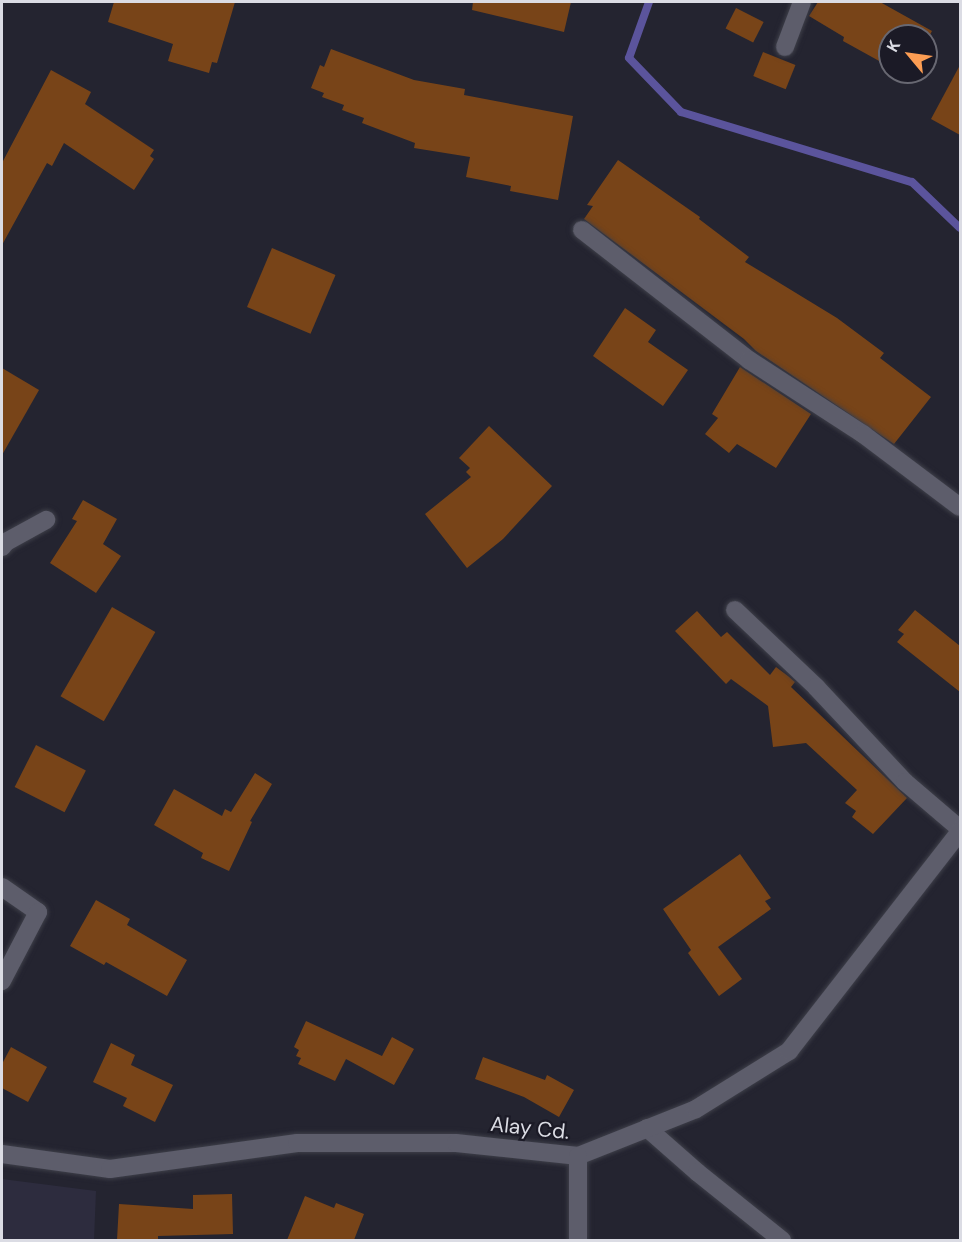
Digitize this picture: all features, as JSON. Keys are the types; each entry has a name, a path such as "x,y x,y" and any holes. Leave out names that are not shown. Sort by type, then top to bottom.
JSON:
{"street":[{"path":"785,47 802,2"},
{"path":"582,230 748,360 863,434 960,507"},
{"path":"2,547 6,542 46,520"},
{"path":"735,610 816,687 905,782 960,830"},
{"name":"Alay Cd.","path":"2,1154 110,1169 297,1143 456,1143 578,1156 696,1109 789,1051 960,830"},
{"path":"2,887 38,912 2,981"},
{"path":"647,1128 697,1172 782,1240"},
{"path":"578,1156 578,1240"}],"shaded area":[{"path":"2,1179 96,1191 94,1240 2,1240"}],"building":[{"path":"114,2 235,2 217,63 212,62 209,73 168,61 173,44 108,22"},
{"path":"473,2 571,2 564,32 472,10"},
{"path":"818,2 880,2 919,24 878,24 878,60 843,41 844,37 809,16"},
{"path":"736,8 764,22 753,43 726,28"},
{"path":"331,49 414,80 465,89 464,95 573,116 558,200 510,191 511,186 466,177 470,157 414,148 415,143 362,123 364,118 342,110 344,105 322,97 324,93 311,88 320,65 324,67"},
{"path":"763,52 795,65 786,89 753,76"},
{"path":"960,65 960,135 931,119"},
{"path":"51,70 91,92 85,104 154,150 150,156 154,159 134,190 64,143 52,166 47,163 2,245 2,163"},
{"path":"618,160 700,217 699,219 749,257 745,262 837,318 884,353 880,358 931,397 894,444 756,351 744,339 584,219 593,206 587,205"},
{"path":"272,248 336,275 311,334 247,307"},
{"path":"625,308 656,330 648,342 688,370 663,406 593,356"},
{"path":"740,367 811,414 776,468 737,444 729,453 705,434 718,418 712,414"},
{"path":"2,368 39,390 2,455"},
{"path":"489,426 552,486 503,539 467,568 425,514 471,477 466,472 470,468 459,458"},
{"path":"83,500 117,519 103,544 121,556 96,593 50,563 77,521 72,519"},
{"path":"112,607 155,632 104,721 60,696"},
{"path":"915,610 960,646 960,692 897,642 904,634 898,630"},
{"path":"697,611 721,637 727,632 770,675 776,667 795,682 791,687 907,798 873,834 852,817 856,811 845,803 857,790 806,743 773,747 768,706 731,679 726,684 675,631"},
{"path":"36,745 86,770 65,812 15,787"},
{"path":"255,773 272,784 250,821 252,822 229,871 201,858 203,853 154,825 174,789 222,816 225,809 231,812"},
{"path":"740,854 771,898 765,901 771,909 718,947 742,979 719,996 688,953 691,950 663,909"},
{"path":"96,900 130,919 127,925 187,960 167,996 106,962 104,965 70,946"},
{"path":"306,1021 382,1056 392,1037 414,1049 394,1085 346,1059 335,1081 298,1064 301,1058 296,1056 299,1050 294,1047"},
{"path":"111,1043 135,1055 131,1065 173,1085 155,1122 123,1106 127,1098 93,1082"},
{"path":"11,1047 47,1067 28,1102 2,1088 2,1064"},
{"path":"483,1057 545,1080 547,1075 574,1090 559,1117 524,1097 475,1079"},
{"path":"232,1194 233,1234 158,1236 158,1240 117,1240 119,1204 193,1209 193,1195"},
{"path":"305,1196 334,1208 336,1203 364,1214 354,1240 287,1240"}],"waterway":[{"path":"649,2 629,58 681,112 912,182 960,228"}]}
